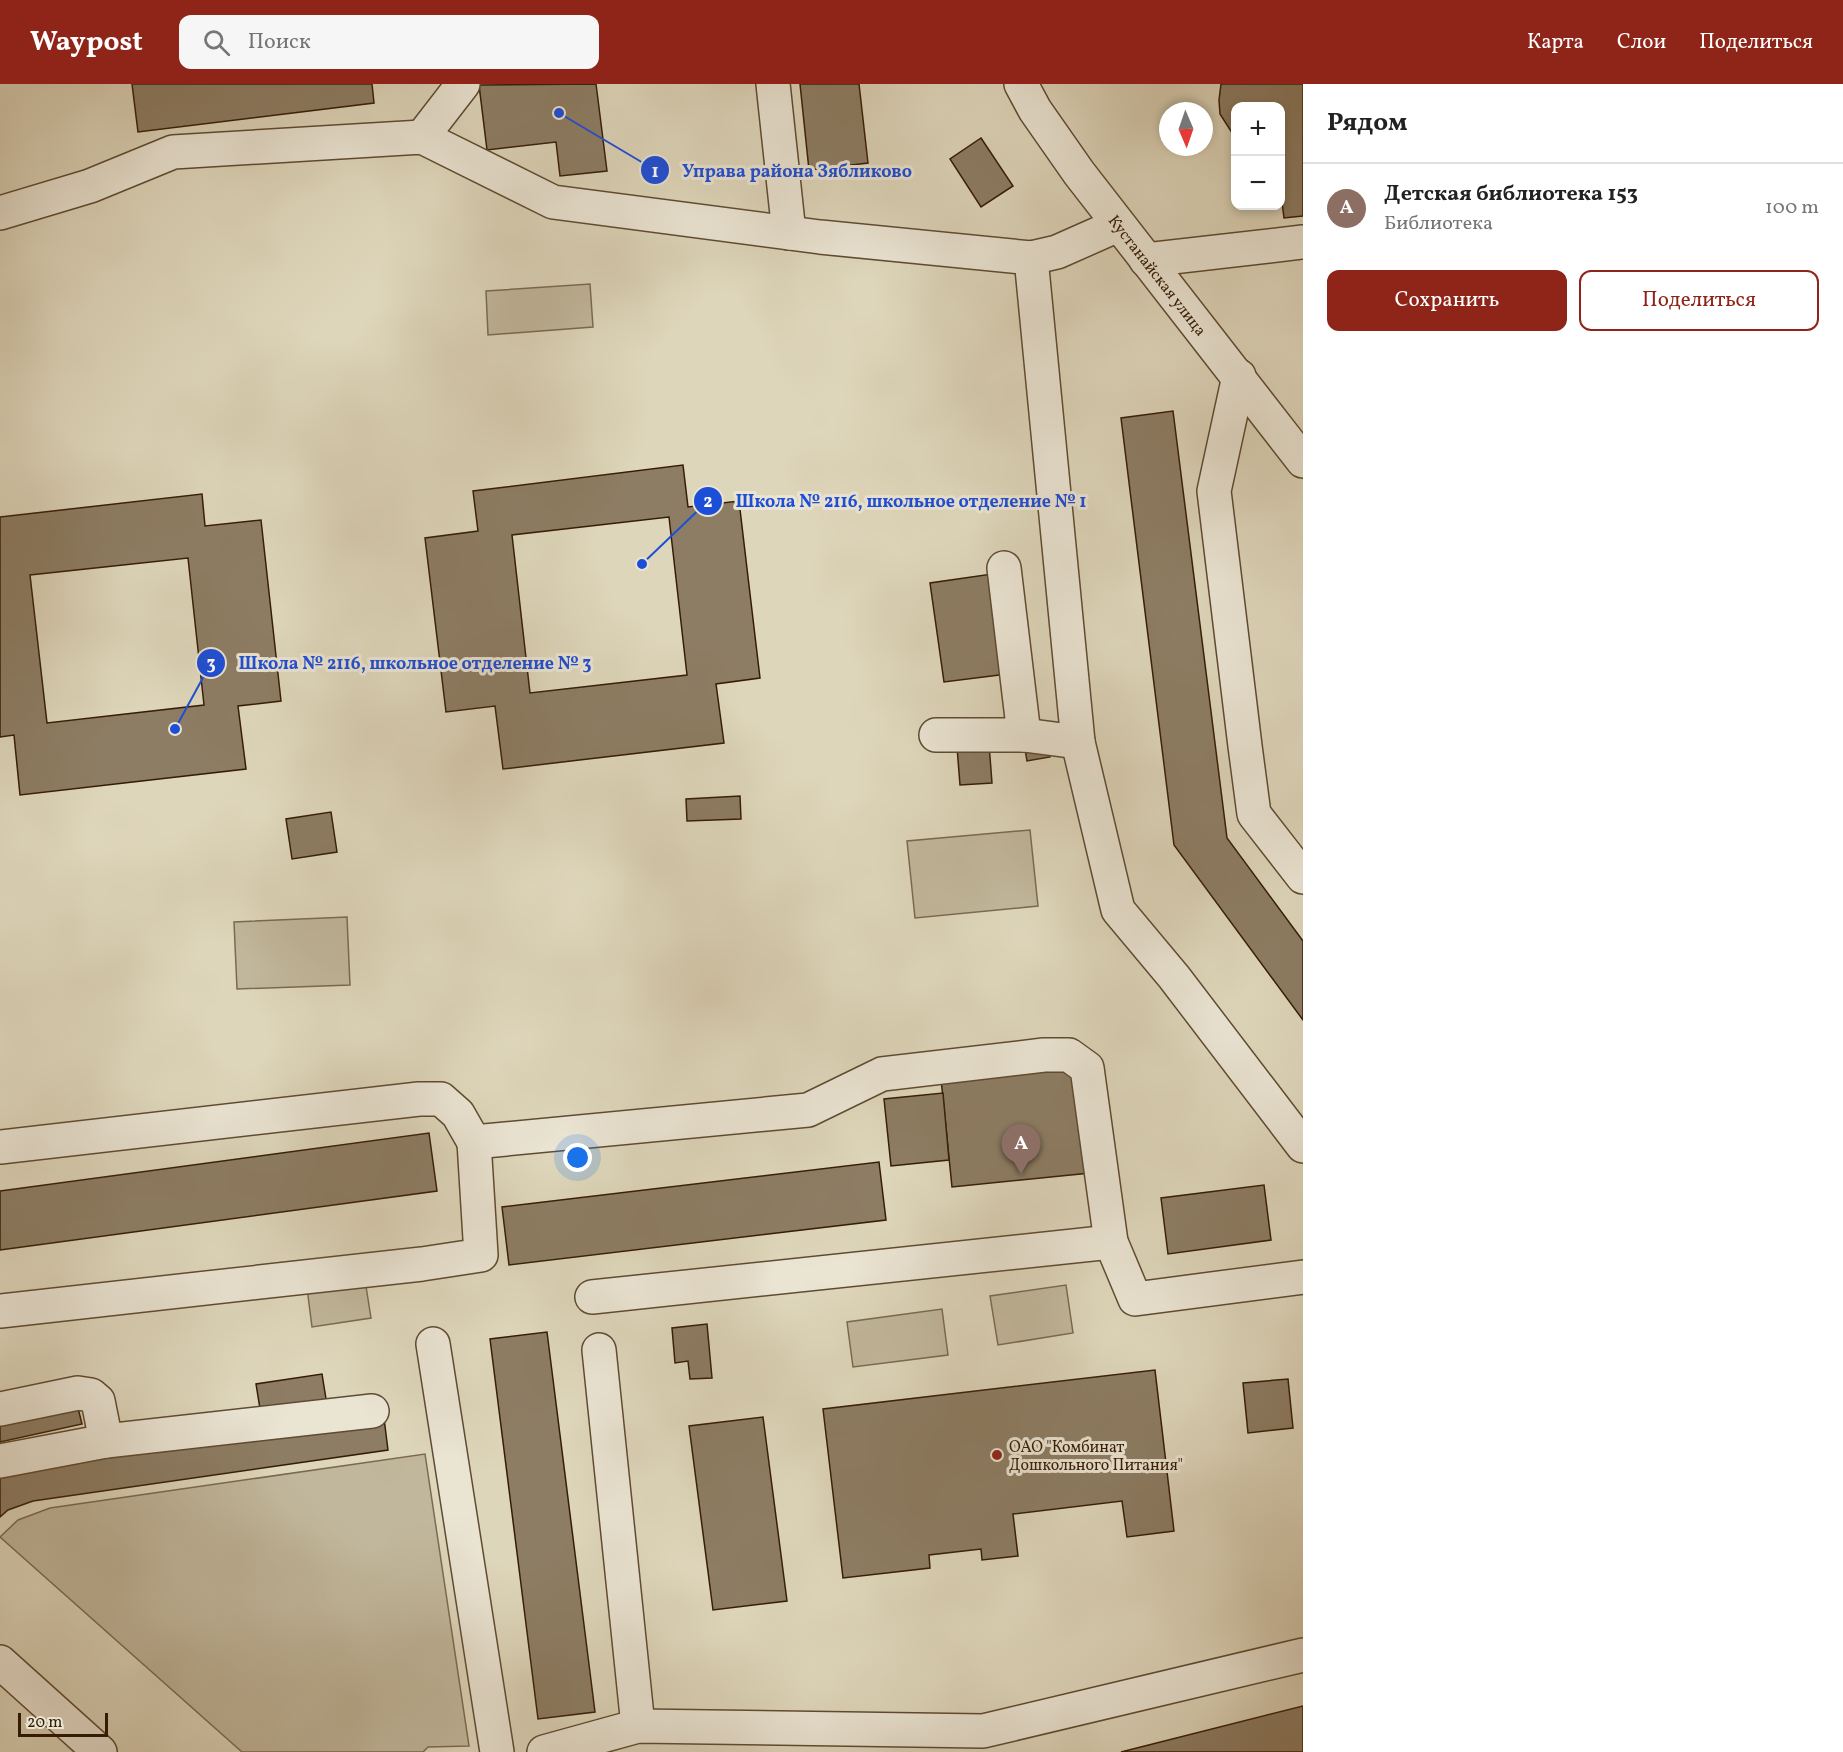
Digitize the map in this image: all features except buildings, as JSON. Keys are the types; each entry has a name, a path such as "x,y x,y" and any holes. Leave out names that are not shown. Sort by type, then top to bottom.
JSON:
{"street":[{"path":"422,137 462,84"},
{"path":"773,84 789,233"},
{"name":"Кустанайская улица","path":"1021,84 1041,119 1118,225 1239,376 1303,461"},
{"path":"0,213 90,186 173,152 422,137 553,202 789,233 1031,258 1057,252 1118,225"},
{"path":"1146,260 1303,242"},
{"path":"1031,258 1078,742 1118,910 1174,977 1303,1146"},
{"path":"1239,376 1214,491 1245,746 1254,814 1303,877"},
{"path":"1004,567 1024,735"},
{"path":"936,735 1024,735 1078,742"},
{"path":"474,1142 808,1110 882,1074 1044,1055 1069,1055 1087,1068 1111,1242 1134,1299 1303,1277"},
{"path":"0,1147 419,1099 441,1099 458,1114 474,1142 481,1255 422,1264 0,1311"},
{"path":"592,1297 1111,1242"},
{"path":"433,1344 496,1752"},
{"path":"600,1350 638,1726"},
{"path":"0,1409 78,1393 91,1395 98,1401 106,1441"},
{"path":"0,1461 106,1441 372,1411"},
{"path":"544,1752 638,1726 983,1731 1303,1655"},
{"path":"0,1662 100,1752"}],"shaded area":[{"path":"590,284 593,327 488,335 486,291"},
{"path":"1030,830 1038,906 915,918 907,841"},
{"path":"347,917 350,985 237,989 234,922"},
{"path":"365,1280 371,1318 312,1327 307,1288"},
{"path":"1066,1285 1073,1333 998,1345 990,1296"},
{"path":"942,1309 948,1355 853,1367 847,1322"},
{"path":"425,1454 469,1746 428,1747 423,1752 242,1752 0,1537 18,1520 50,1508"}],"place":[{"name":"Управа района Зябликово","path":"559,113"},
{"name":"Школа № 2116, школьное отделение № 1","path":"642,564"},
{"name":"Школа № 2116, школьное отделение № 3","path":"175,729"},
{"name":"Детская библиотека 153","path":"1021,1174"},
{"name":"ОАО \"Комбинат Дошкольного Питания\"","path":"997,1455"}]}
